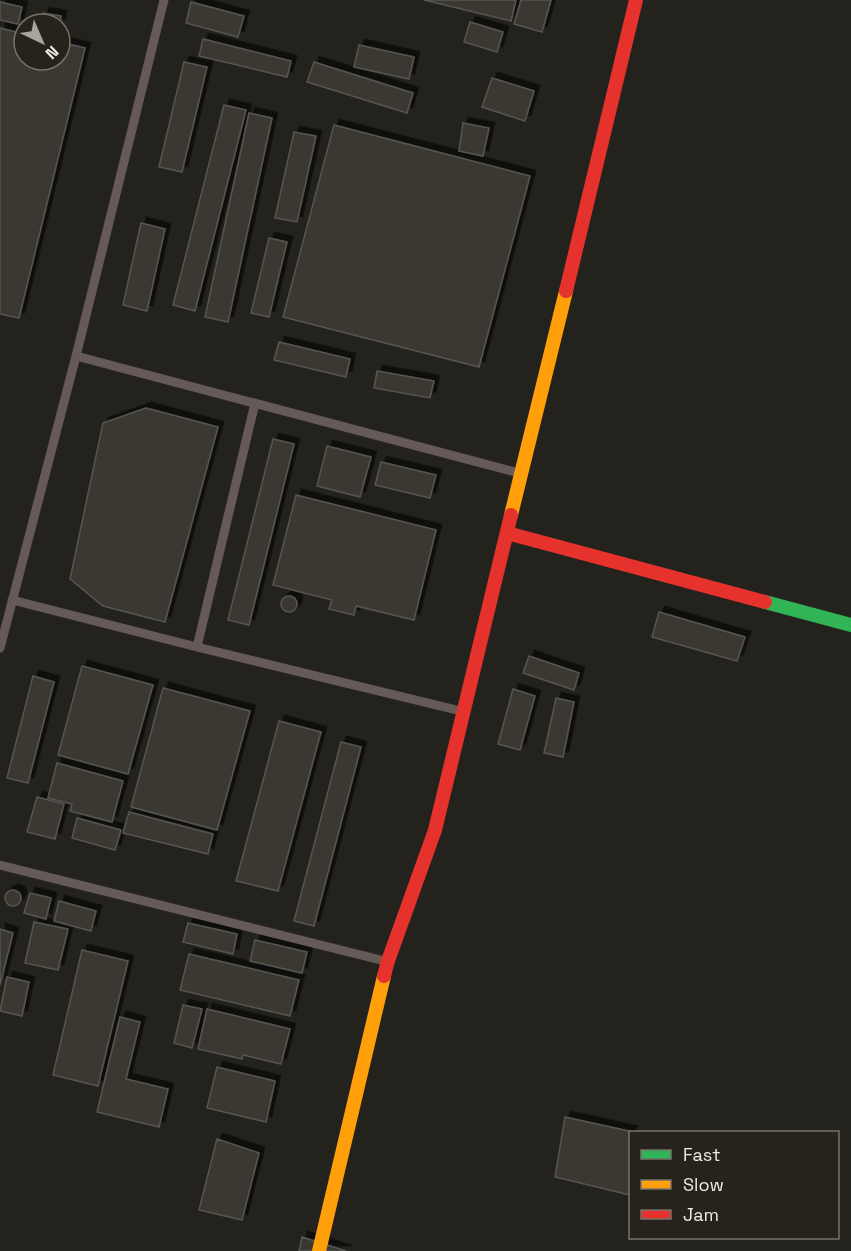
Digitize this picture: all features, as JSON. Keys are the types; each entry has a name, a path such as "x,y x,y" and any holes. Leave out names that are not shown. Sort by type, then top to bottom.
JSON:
{"street":[{"path":"319,1251 388,961 435,830 636,0"},
{"path":"507,533 851,625"}],"lane":[{"path":"0,648 76,356 164,0"},
{"path":"76,356 521,474"},
{"path":"197,647 255,403"},
{"path":"12,600 464,711"},
{"path":"0,865 388,961"}],"building":[{"path":"424,0 516,0 511,21"},
{"path":"521,0 551,0 542,32 514,24"},
{"path":"0,2 22,7 21,12 12,12 12,23 0,20"},
{"path":"191,2 244,16 238,37 186,23"},
{"path":"470,22 503,32 497,52 464,42"},
{"path":"0,28 12,31 12,72 72,72 72,45 85,48 19,318 0,314"},
{"path":"203,39 291,61 287,77 199,56"},
{"path":"359,45 414,57 409,79 354,67"},
{"path":"184,62 207,67 182,172 159,167"},
{"path":"314,62 413,93 407,113 307,82"},
{"path":"492,78 534,91 525,121 482,107"},
{"path":"224,105 246,110 195,311 173,305"},
{"path":"249,113 272,118 228,322 205,317"},
{"path":"463,123 489,128 483,156 459,151"},
{"path":"334,125 530,176 479,367 283,317"},
{"path":"294,132 316,136 297,222 275,218"},
{"path":"141,223 165,229 147,311 123,305"},
{"path":"269,238 287,242 269,317 251,313"},
{"path":"279,342 350,359 346,377 274,360"},
{"path":"377,371 434,381 430,398 374,388"},
{"path":"146,408 218,427 165,622 103,606 70,579 103,423"},
{"path":"273,439 294,444 249,625 228,620"},
{"path":"327,446 371,457 360,497 317,486"},
{"path":"381,462 436,475 430,498 375,485"},
{"path":"296,495 436,530 414,620 356,606 354,615 329,609 332,600 273,585"},
{"path":"289,596 295,598 297,604 295,610 289,612 283,610 281,604 283,598"},
{"path":"659,612 745,637 737,661 652,637"},
{"path":"529,656 579,673 574,690 523,673"},
{"path":"82,666 153,685 128,774 58,755"},
{"path":"33,676 54,682 28,783 7,778"},
{"path":"163,688 250,711 217,830 131,807"},
{"path":"513,689 535,696 520,750 498,744"},
{"path":"556,698 574,702 563,757 544,753"},
{"path":"279,721 321,732 278,891 236,881"},
{"path":"341,742 361,747 314,926 294,921"},
{"path":"57,763 123,781 112,822 70,811 72,804 48,798"},
{"path":"37,797 64,804 55,839 27,832"},
{"path":"129,812 213,834 208,854 123,833"},
{"path":"77,818 121,830 115,850 72,838"},
{"path":"10,890 16,890 21,898 19,904 10,906 5,901 5,895"},
{"path":"30,893 51,898 46,919 24,913"},
{"path":"59,901 96,911 91,931 54,921"},
{"path":"34,922 68,929 58,970 25,963"},
{"path":"188,923 237,934 233,954 183,942"},
{"path":"0,929 13,933 0,985"},
{"path":"255,940 307,952 302,973 250,961"},
{"path":"82,950 128,961 98,1086 53,1075"},
{"path":"189,954 299,980 290,1016 180,990"},
{"path":"7,977 29,982 22,1016 0,1011"},
{"path":"183,1005 202,1009 192,1048 174,1043"},
{"path":"207,1009 290,1029 281,1064 243,1055 242,1059 198,1049"},
{"path":"120,1017 140,1022 126,1079 168,1089 159,1127 97,1112"},
{"path":"217,1067 275,1081 266,1122 207,1108"},
{"path":"565,1117 629,1131 629,1195 555,1177"},
{"path":"217,1139 259,1153 242,1220 199,1210"},
{"path":"302,1237 346,1251 299,1251"}],"traffic: fast":[{"path":"765,602 851,625"}],"traffic: slow":[{"path":"511,515 566,291"},
{"path":"319,1251 384,976"}],"traffic: jam":[{"path":"566,291 636,0"},
{"path":"384,976 435,830 511,515"},
{"path":"507,533 765,602"}]}
